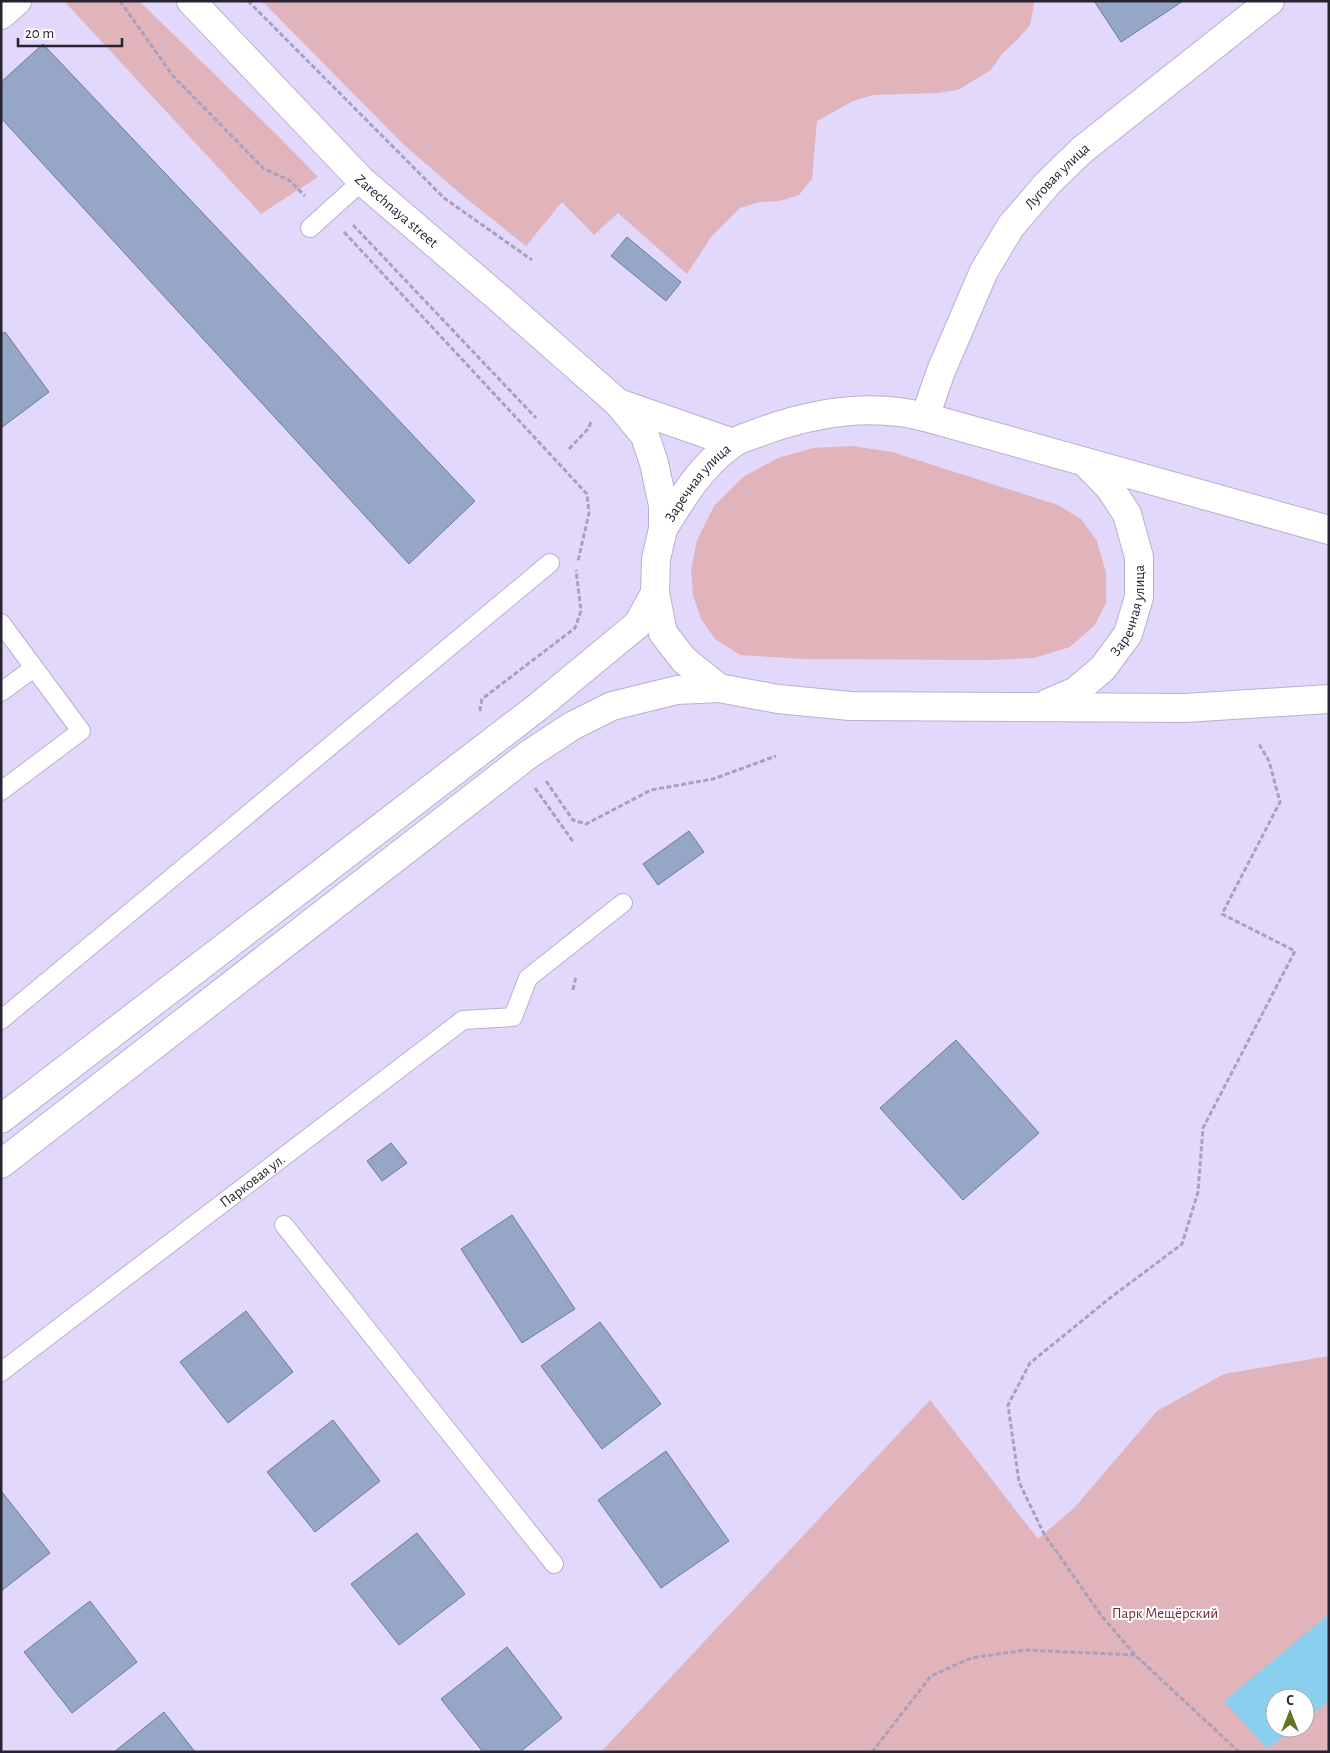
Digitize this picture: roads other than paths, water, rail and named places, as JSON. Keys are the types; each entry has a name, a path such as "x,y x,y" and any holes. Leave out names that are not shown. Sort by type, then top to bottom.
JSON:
{"street":[{"path":"1,15 18,1"},
{"name":"Zarechnaya street","path":"191,1 362,181 500,299 606,408 645,436 654,463 662,505 662,529"},
{"name":"Луговая улица","path":"925,417 940,371 984,271 1011,226 1048,183 1082,150 1270,1"},
{"name":"Zarechnaya street","path":"606,408 733,442"},
{"name":"Заречная улица","path":"1329,530 911,413 866,410 821,415 774,427 733,442 702,471 662,529 656,559 655,593 664,633 684,660 719,688 778,699 850,706 1185,708 1329,699"},
{"name":"Заречная улица","path":"1042,706 1076,691 1103,668 1128,634 1139,597 1139,558 1127,514 1110,488 1084,462"},
{"path":"1,1119 539,706 638,624 655,593"},
{"path":"1,1164 543,746 572,726 612,706 677,690 719,688"}],"lane":[{"path":"310,228 362,181"},
{"path":"1,1020 550,563"},
{"path":"1,624 80,730 1,791"},
{"path":"1,692 34,668"},
{"name":"Парковая ул.","path":"1,1372 463,1020 513,1017 528,978 623,903"},
{"path":"284,1225 554,1564"}],"water":[{"path":"1329,1614 1329,1701 1315,1712 1315,1688 1265,1688 1265,1738 1281,1738 1267,1749 1224,1701"}],"park label":[{"name":"Парк Мещёрский","path":"1165,1613"}]}
